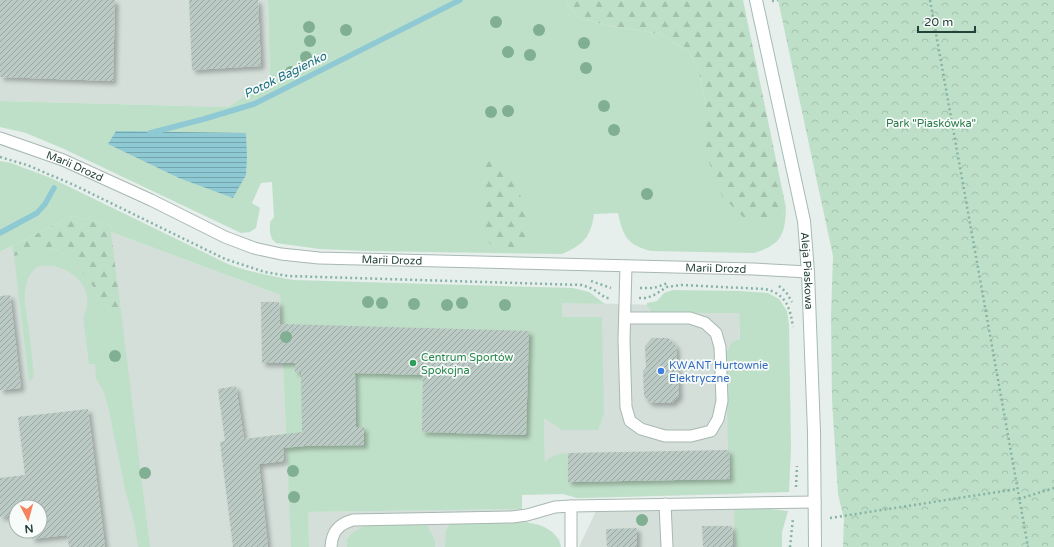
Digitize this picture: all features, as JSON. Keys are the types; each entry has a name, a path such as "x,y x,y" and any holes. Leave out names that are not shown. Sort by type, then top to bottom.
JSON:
{"street":[{"name":"Aleja Piaskowa","path":"756,0 804,221 808,272 814,432 815,547"}],"lane":[{"name":"Marii Drozd","path":"0,138 63,160 151,200 225,237 254,248 281,254 319,258 753,269 808,272"},
{"path":"626,266 626,318 624,340 626,407 630,421 641,429 665,436 691,436 711,431 718,419 722,401 720,347 716,333 705,323 690,318 626,318"},
{"path":"330,547 336,531 342,523 353,520 512,517 527,515 555,507 571,506 815,502"},
{"path":"665,504 667,547"},
{"path":"571,506 571,547"}],"path":[{"path":"772,1 778,0"},
{"path":"930,0 1028,547"},
{"path":"654,288 673,280"},
{"path":"775,284 786,292 795,307"},
{"path":"790,547 796,502 797,462"},
{"path":"830,518 1017,488"},
{"path":"1019,499 1054,488"}],"shaded area":[{"path":"0,0 268,0 270,79 228,107 0,101"},
{"path":"72,216 110,225 111,232 280,295 290,512 522,509 528,523 544,527 553,533 559,539 561,547 0,547 0,252"},
{"path":"541,302 739,307 743,494 577,498 545,463"},
{"path":"743,506 744,547 579,547 596,511"}],"green space":[{"path":"268,0 566,0 567,4 579,18 611,26 661,34 689,52 699,72 706,106 706,154 782,216 786,208 783,232 776,242 763,250 754,253 651,251 636,246 627,238 624,234 618,213 594,214 591,229 585,239 575,247 562,254 319,249 276,243 272,239 270,233 270,222 274,217 272,182 261,183 252,203 260,208 256,228 250,232 241,233 64,149 26,133 0,127 0,101 228,107 270,79"},
{"path":"566,0 743,0 786,208 778,220 763,222 745,219 722,196 706,154 706,106 699,72 689,52 661,34 611,26 579,18 567,4"},
{"name":"Park \"Piaskówka\"","path":"778,0 1054,0 1054,547 843,547 844,519 838,494 832,400 831,316 833,256"},
{"path":"485,157 501,159 512,172 524,206 529,237 527,244 514,248 493,247 486,239 481,167"},
{"path":"0,161 11,163 51,178 228,264 260,274 294,280 573,288 589,292 605,304 562,303 562,317 602,317 604,414 598,430 562,430 544,418 545,462 555,455 568,453 568,482 730,479 726,355 732,343 740,339 739,313 652,313 647,303 657,301 664,293 673,290 768,293 779,299 787,311 789,325 791,447 789,492 577,498 563,494 522,495 522,509 308,512 309,547 291,547 280,295 111,232 110,225 72,216 0,252"},
{"path":"72,216 110,225 120,303 118,312 111,315 104,312 95,289 73,260 58,250 44,249 14,256 12,246"},
{"path":"44,249 57,250 73,260 95,289 104,312 117,312 120,303 150,547 138,547 135,526 125,489 108,406 103,390 96,379 95,364 89,364 83,317 87,308 86,291 82,284 69,272 53,266 40,266 33,270 29,276 26,286 25,302 34,377 29,382 14,256"},
{"path":"743,506 788,511 782,532 782,547 735,547 734,508"},
{"path":"512,521 536,524 553,533 559,541 561,547 445,547 446,531 451,522"},
{"path":"426,523 435,541 435,547 347,547 347,539 351,534 367,524"}],"water":[{"path":"116,131 246,133 246,175 233,198 179,178 108,144"}],"building":[{"path":"0,0 115,0 113,81 0,77"},
{"path":"189,0 258,0 261,66 192,70"},
{"path":"10,295 21,388 0,390 0,296"},
{"path":"261,302 279,302 280,324 529,331 526,435 422,432 423,375 355,373 356,427 364,427 364,445 283,448 284,461 259,464 268,547 233,547 220,442 225,441 218,389 236,386 244,439 302,432 301,372 295,372 295,363 262,363"},
{"name":"KWANT Hurtownie Elektryczne","path":"652,338 668,338 676,346 679,396 672,403 650,403 644,396 643,371 646,368 645,346"},
{"path":"88,409 105,547 69,547 67,535 48,537 48,499 8,499 8,516 0,517 0,478 25,475 18,417"},
{"path":"729,450 730,479 568,482 568,453"},
{"path":"702,526 732,526 733,547 703,547"},
{"path":"637,528 637,547 607,547 606,529"}],"waterway":[{"name":"Potok Bagienko","path":"150,133 254,104 460,0"},
{"name":"Potok Bagienko","path":"0,233 37,213 45,204 54,188"}],"place":[{"name":"Centrum Sportów Spokojna","path":"413,363"},
{"name":"KWANT Hurtownie Elektryczne","path":"661,371"}]}
